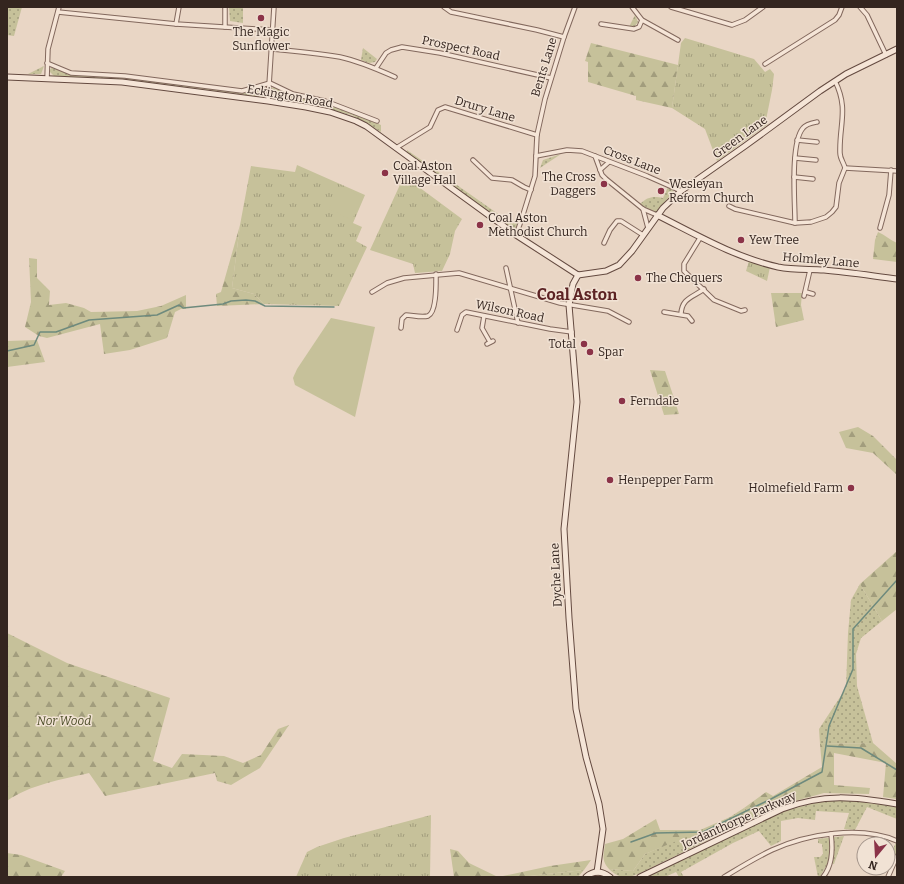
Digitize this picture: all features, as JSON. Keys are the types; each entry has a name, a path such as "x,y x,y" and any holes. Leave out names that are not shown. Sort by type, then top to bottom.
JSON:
{"main road":[{"name":"Green Lane","path":"578,275 606,271 616,267 627,257 668,202 682,191 835,80 897,49"},
{"name":"Eckington Road","path":"7,77 122,82 268,101 306,107 344,116 366,126 516,235 578,275"},
{"name":"Holmley Lane","path":"658,215 700,238 734,254 760,262 792,269 845,272 897,279"},
{"name":"Dyche Lane","path":"578,275 570,294 577,402 564,529 576,709 586,757 599,804 603,829 597,872"},
{"name":"Jordanthorpe Parkway","path":"640,877 782,809 807,801 842,797 897,804"},
{"path":"586,877 597,872 602,872 610,877"}],"street":[{"path":"47,78 48,49 59,7"},
{"path":"176,24 178,7"},
{"path":"225,27 226,7"},
{"path":"268,101 274,7"},
{"path":"444,7 451,12 564,37"},
{"name":"Bents Lane","path":"516,235 536,170 537,135 540,118 564,37 576,7"},
{"path":"632,7 642,20 678,40"},
{"path":"671,7 732,25 745,20 763,7"},
{"path":"765,64 835,20 842,7"},
{"path":"860,7 867,15 886,55"},
{"path":"58,12 176,24 273,30"},
{"path":"601,24 634,29 639,27 642,20"},
{"name":"Prospect Road","path":"376,68 386,53 402,47 433,51 551,78"},
{"path":"272,49 316,53 341,58 376,68 395,77"},
{"name":"Eckington Road","path":"48,64 71,73 125,76 242,91 270,83 293,94 325,101 377,120"},
{"path":"729,206 735,210 795,223 803,223 818,219 830,214 834,210 837,202 838,183 845,168 840,156 844,109 840,91 835,80"},
{"name":"Drury Lane","path":"396,148 428,129 432,124 438,110 444,107 537,135"},
{"path":"795,223 794,177 797,140 803,127 817,122"},
{"path":"797,140 817,142"},
{"name":"Cross Lane","path":"536,156 574,150 582,151 682,191"},
{"path":"594,156 602,175 610,183 643,209 658,215"},
{"path":"795,158 816,160"},
{"path":"473,160 480,164 492,178 512,180 531,190"},
{"path":"600,170 609,162"},
{"path":"845,168 897,171"},
{"path":"880,228 889,195 891,170"},
{"path":"794,177 814,179"},
{"path":"643,209 648,228"},
{"path":"604,243 610,230 617,221 621,221 643,235"},
{"path":"700,238 684,264 683,267 686,274 704,289 714,300 741,311 745,310"},
{"path":"506,268 518,323"},
{"path":"804,296 810,270"},
{"path":"372,292 387,283 396,280 436,274 459,273 570,305 600,308 629,322"},
{"path":"401,328 402,319 406,315 424,316 430,315 432,312 434,305 436,274"},
{"path":"681,314 681,307 685,301 704,289"},
{"path":"806,292 813,294"},
{"path":"732,308 735,302"},
{"name":"Wilson Road","path":"457,330 464,312 572,332"},
{"path":"664,312 688,316 692,321"},
{"path":"484,316 482,328 490,342"},
{"path":"724,877 771,850 812,837 831,834 855,833 869,834 897,841"},
{"path":"823,877 830,864 832,856 831,834"},
{"path":"888,877 897,856"},
{"path":"731,873 732,877"}],"green space":[{"path":"7,7 22,7 14,36 7,35"},
{"path":"229,7 243,7 243,23 230,21"},
{"path":"635,15 638,22 635,26 629,27"},
{"path":"685,38 754,59 765,72 770,69 774,74 766,120 768,124 717,161 705,129 672,108 681,43"},
{"path":"591,43 678,65 672,108 636,100 636,96 588,82 588,62 585,61"},
{"path":"363,48 377,59 375,62 369,63 361,60"},
{"path":"44,66 41,74 28,74"},
{"path":"52,67 74,75 129,78 242,92 263,87 266,88 266,92 263,97 127,80 54,76 50,72"},
{"path":"274,87 294,96 333,105 381,125 381,132 352,115 279,100 271,95 272,88"},
{"path":"407,150 511,223 518,222 515,229 512,229 451,185 407,152"},
{"path":"561,154 540,168 543,160"},
{"path":"297,165 365,195 353,223 362,227 356,241 367,247 339,306 264,304 254,294 232,288 240,225 251,166 295,172"},
{"path":"404,176 462,219 455,231 450,254 442,271 415,273 413,264 370,250"},
{"path":"340,186 363,197 352,220 329,209"},
{"path":"668,187 674,191 656,212 645,209 640,204 650,198 663,198"},
{"path":"240,225 232,288 254,294 264,304 217,306 216,294 221,292"},
{"path":"878,232 897,243 897,262 873,259 875,240"},
{"path":"29,258 37,259 37,278 50,291 49,305 66,303 84,308 91,312 137,311 161,306 186,295 186,309 181,309 175,312 167,338 130,350 104,354 100,324 47,338 39,336 25,327 31,302"},
{"path":"749,261 770,267 767,281 746,271"},
{"path":"771,293 802,293 801,305 804,320 776,327"},
{"path":"331,318 375,327 355,417 295,385 293,378 297,369"},
{"path":"37,340 45,362 7,367 7,341"},
{"path":"650,370 665,371 679,414 664,415"},
{"path":"858,427 873,436 897,460 897,475 873,453 846,448 839,432"},
{"path":"897,551 897,609 882,621 860,584"},
{"path":"860,584 882,621 861,638 856,654 857,686 873,743 820,744 819,729 846,688 851,600"},
{"name":"Nor Wood","path":"7,633 67,663 170,698 153,761 172,768 182,754 224,756 243,763 261,755 278,729 289,725 260,768 231,785 217,781 215,773 105,796 89,773 57,780 36,787 16,795 7,801"},
{"path":"873,743 897,764 897,799 883,797 886,763 834,753 834,785 870,788 869,794 824,793 795,801 758,816 744,808 766,792 773,796 822,767 820,744"},
{"path":"841,799 897,807 897,819 867,807 855,830 844,829 849,813 816,811 815,820 798,818 781,821 781,841 771,846 759,831 733,843 681,872 684,877 679,877 676,872 665,877 647,877 784,811 815,803"},
{"path":"744,808 758,816 638,874 630,877 622,877 609,869 633,871 645,854 730,817"},
{"path":"431,815 430,877 296,877 307,852 317,847 344,838"},
{"path":"656,819 660,830 703,830 645,854 633,871 609,869 606,866 604,860 605,844 623,839"},
{"path":"844,836 834,864 828,863 820,877 818,877 814,857 820,857 823,854 822,844 818,843 818,839"},
{"path":"896,843 897,845 896,860"},
{"path":"450,849 458,851 469,863 498,877 454,877"},
{"path":"7,853 21,855 65,871 61,877 7,877"},
{"path":"591,860 584,870 520,877 498,877 550,866"},
{"path":"584,870 578,877 520,877"}],"waterway":[{"path":"7,351 34,345 40,332 56,332 89,320 157,315 179,305 183,308 246,300 255,301 265,306 334,307"},
{"path":"631,842 656,833 703,832 822,772 829,726 853,669 853,629 897,580"},
{"path":"827,746 861,748 897,770"}],"place":[{"name":"The Magic Sunflower","path":"261,18"},
{"name":"Coal Aston Village Hall","path":"385,173"},
{"name":"The Cross Daggers","path":"604,184"},
{"name":"Wesleyan Reform Church","path":"661,191"},
{"name":"Coal Aston Methodist Church","path":"480,225"},
{"name":"Yew Tree","path":"741,240"},
{"name":"The Chequers","path":"638,278"},
{"name":"Total","path":"584,344"},
{"name":"Spar","path":"590,352"},
{"name":"Ferndale","path":"622,401"},
{"name":"Henpepper Farm","path":"610,480"},
{"name":"Holmefield Farm","path":"851,488"}],"district":[{"name":"Coal Aston","path":"577,294"}]}
